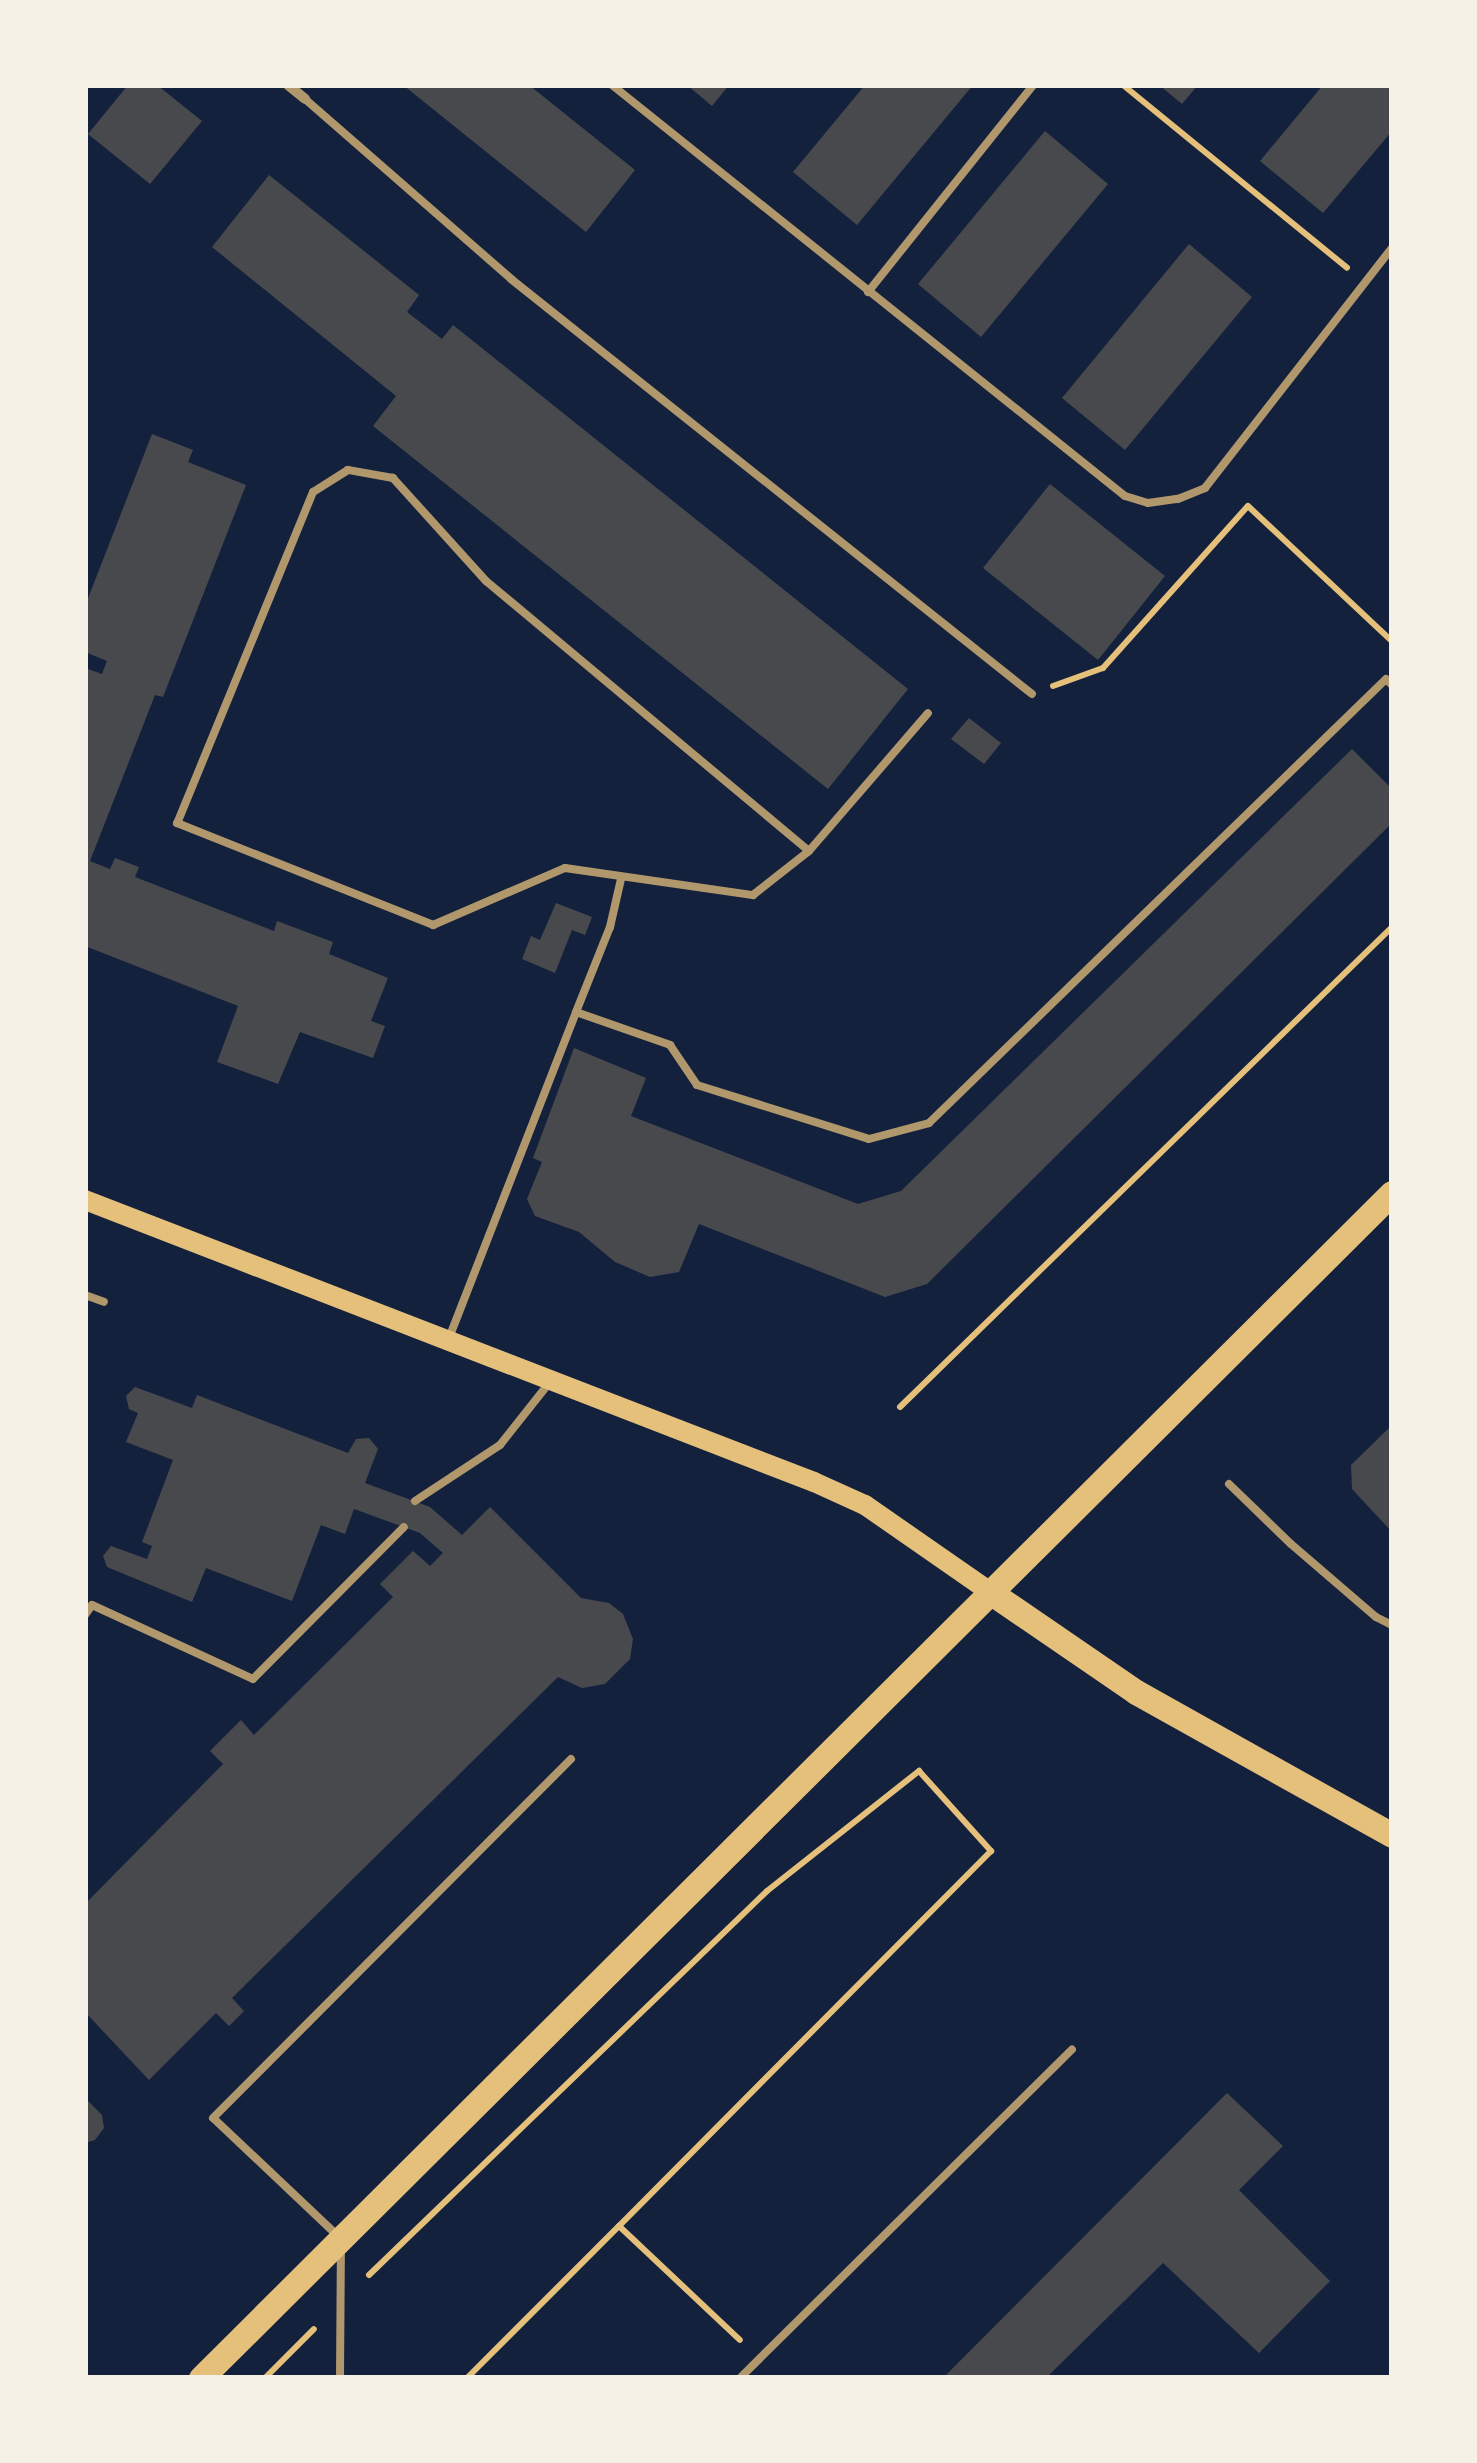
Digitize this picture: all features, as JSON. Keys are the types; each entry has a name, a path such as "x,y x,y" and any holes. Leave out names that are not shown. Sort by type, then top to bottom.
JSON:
{"main road":[{"path":"201,2378 1392,1193"},
{"path":"85,1200 553,1379 865,1505 1136,1692 1392,1835"}],"street":[{"path":"288,85 305,99"}],"lane":[{"path":"612,85 1125,496 1148,503 1178,499 1205,488 1392,248"},
{"path":"868,292 1033,85"},
{"path":"305,99 512,279 1032,694"},
{"path":"808,851 486,581 393,478 348,470 313,492 177,823 434,925 565,868 753,895 808,851 928,713"},
{"path":"576,1012 670,1045 697,1085 869,1140 929,1123 1390,679"},
{"path":"448,1338 610,927 621,879"},
{"path":"85,1295 104,1302"},
{"path":"416,1500 500,1445 553,1379"},
{"path":"1229,1484 1291,1544 1392,1626"},
{"path":"85,1615 92,1606 254,1679 404,1527"},
{"path":"340,2378 341,2239 213,2118 571,1759"},
{"path":"740,2378 1072,2048"}],"path":[{"path":"1124,85 1365,283"},
{"path":"1032,694 1104,668 1248,506 1392,641"},
{"path":"900,1407 1392,927"},
{"path":"265,2378 767,1891 919,1772 991,1851 467,2378"},
{"path":"619,2226 760,2358"}],"building":[{"path":"128,85 157,85 202,121 150,184 88,134"},
{"path":"403,85 529,85 635,170 586,232"},
{"path":"687,85 729,85 712,106"},
{"path":"865,85 973,85 857,225 793,172"},
{"path":"1159,85 1198,85 1182,104"},
{"path":"1323,85 1392,85 1392,131 1323,213 1260,161"},
{"path":"1045,131 1108,184 981,337 918,284"},
{"path":"269,175 419,295 407,312 442,339 453,325 908,689 828,789 373,426 396,396 212,247"},
{"path":"1189,244 1252,297 1125,450 1062,398"},
{"path":"152,434 193,450 188,462 246,485 163,697 155,695 90,861 110,869 115,858 139,867 135,877 274,931 277,921 333,942 329,954 388,978 371,1021 385,1026 373,1058 300,1032 278,1084 217,1062 238,1006 85,946 85,668 102,674 107,661 85,652 85,606"},
{"path":"1050,484 1165,576 1098,660 983,568"},
{"path":"969,718 1001,743 984,764 951,739"},
{"path":"1352,749 1392,789 1392,823 927,1284 885,1297 699,1224 679,1272 650,1277 615,1262 579,1232 535,1216 527,1199 542,1162 533,1158 574,1048 646,1078 631,1116 858,1204 901,1191"},
{"path":"556,903 592,917 585,935 572,930 555,973 522,959 531,936 540,940"},
{"path":"135,1387 192,1408 197,1395 348,1453 356,1439 369,1438 378,1449 365,1483 430,1507 462,1535 490,1507 581,1598 609,1603 623,1614 633,1639 630,1659 605,1684 582,1688 558,1677 232,1998 244,2011 229,2026 216,2013 149,2080 85,2012 85,1904 223,1764 210,1751 241,1720 254,1735 393,1597 380,1584 413,1551 430,1566 443,1553 420,1533 354,1509 345,1534 321,1525 292,1601 206,1568 192,1602 107,1567 103,1556 111,1546 147,1559 152,1546 142,1542 173,1460 126,1442 138,1413 129,1409 126,1396"},
{"path":"1392,1425 1392,1532 1352,1489 1351,1465"},
{"path":"1227,2093 1283,2146 1239,2190 1330,2281 1259,2353 1163,2263 1046,2378 943,2378"},
{"path":"85,2098 102,2115 104,2128 95,2140 85,2143"}]}
